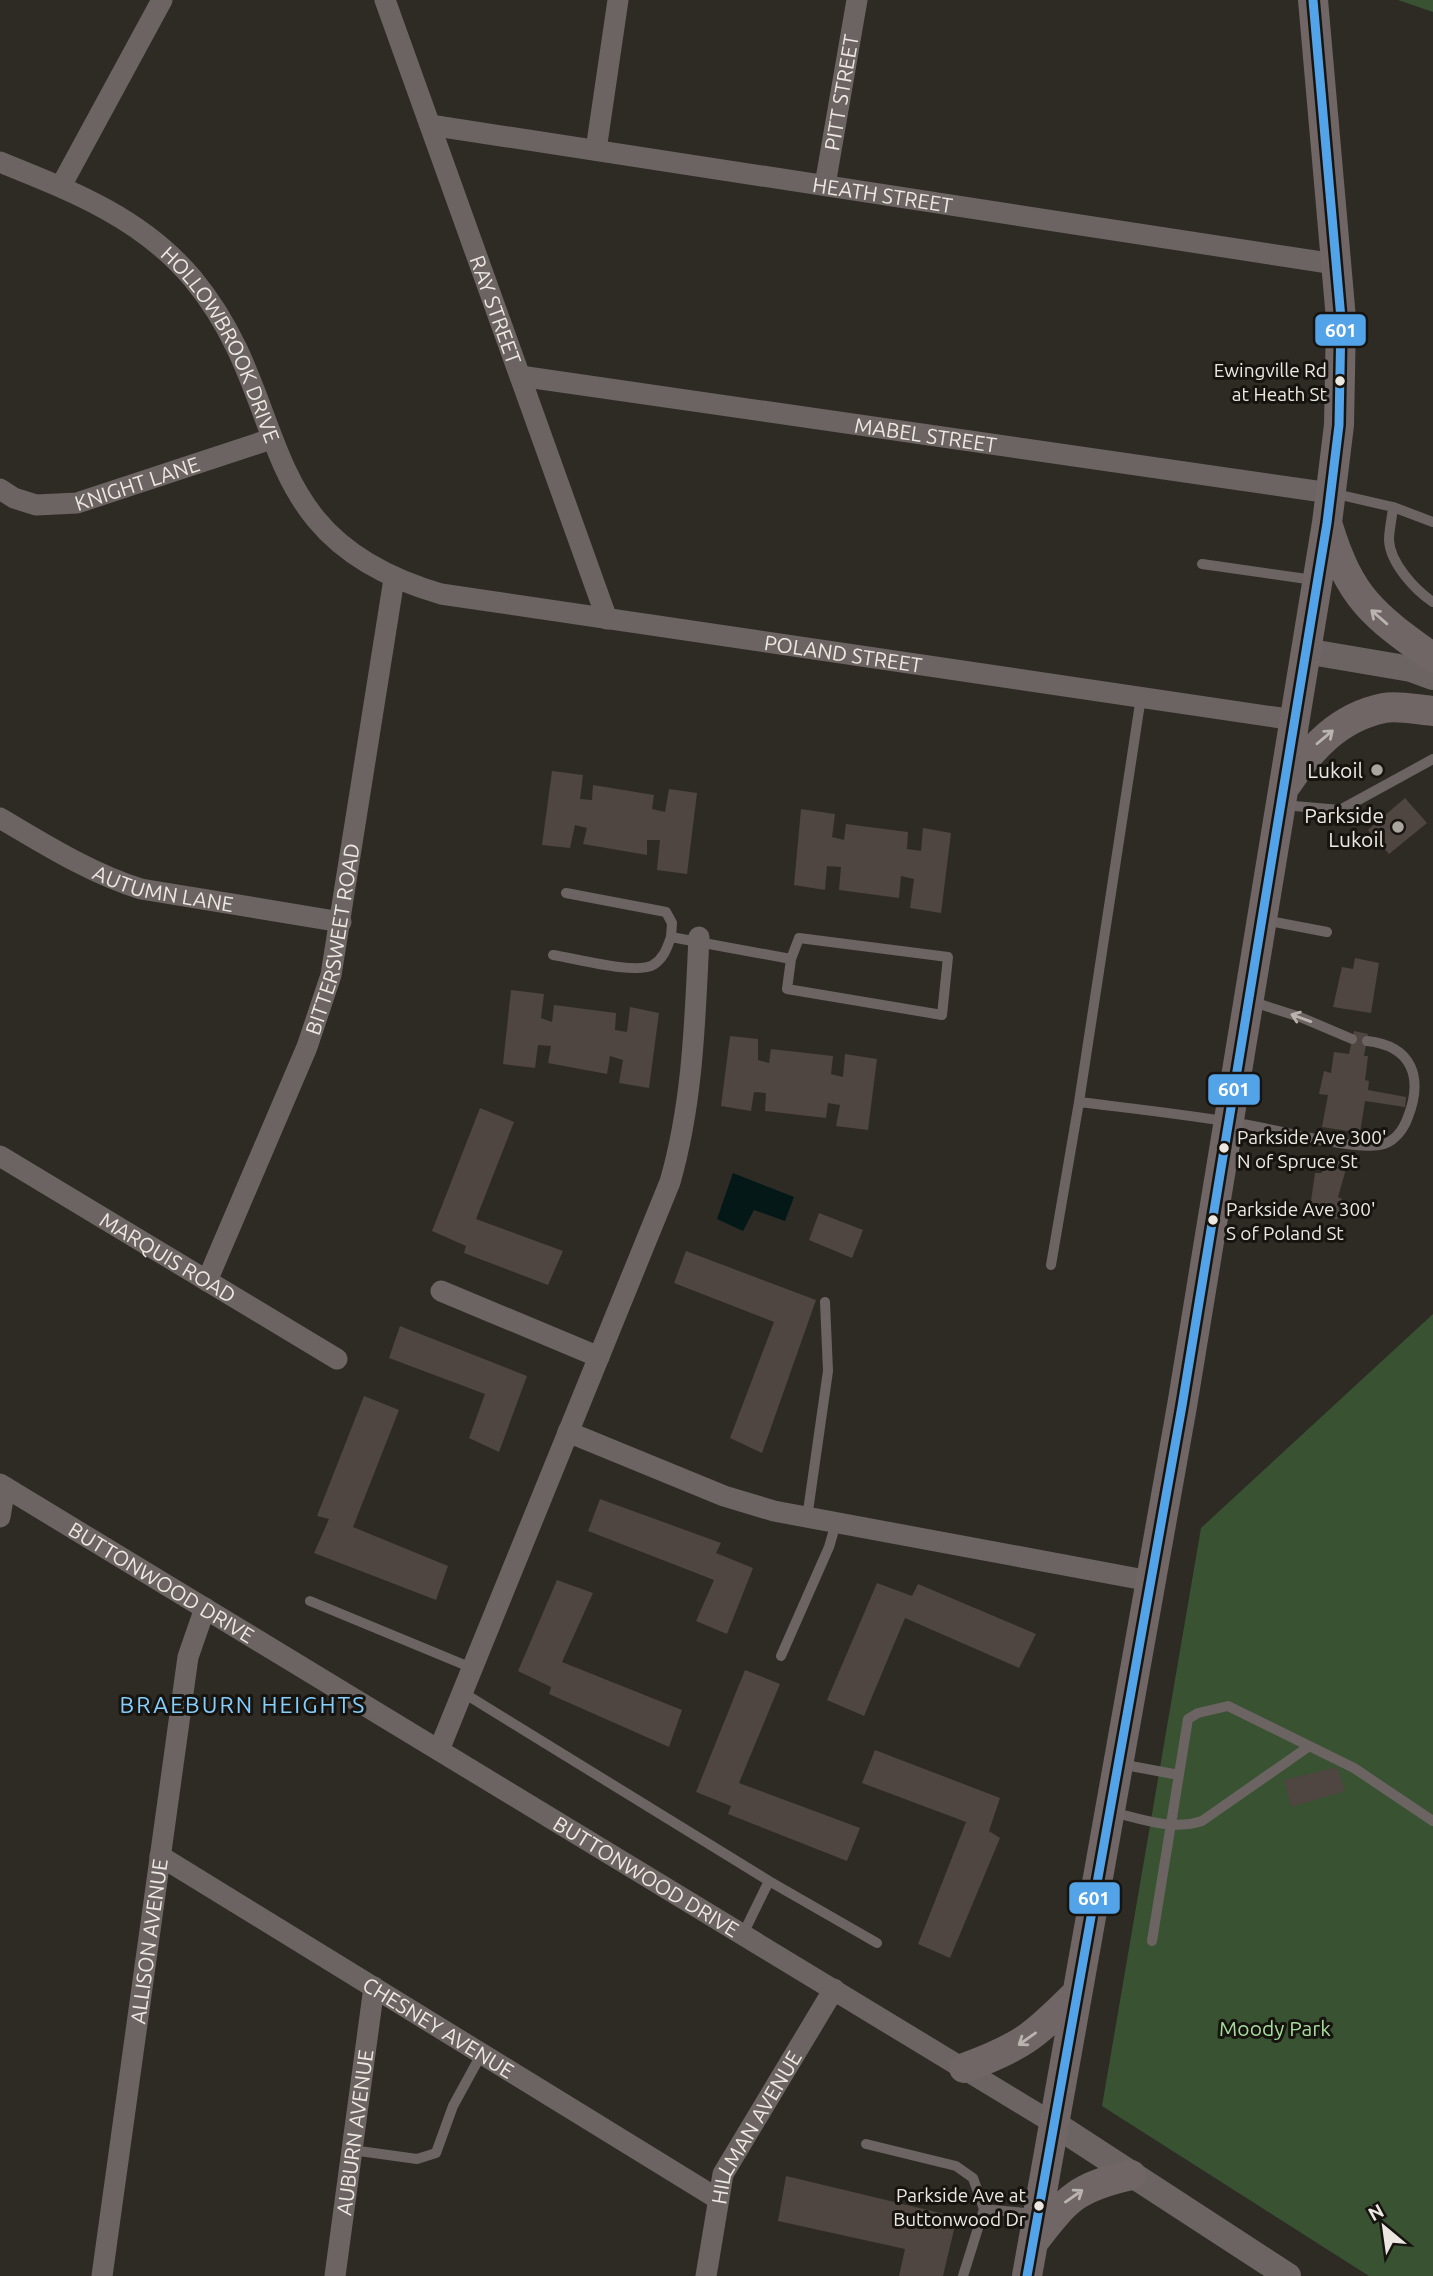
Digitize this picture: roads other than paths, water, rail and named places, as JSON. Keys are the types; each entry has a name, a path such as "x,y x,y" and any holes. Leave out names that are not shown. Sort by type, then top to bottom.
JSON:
{"main road":[{"path":"1027,2276 1150,1581 1327,523 1339,425 1341,334 1313,0"},
{"path":"1327,523 1340,564 1350,584 1371,612 1433,658"},
{"path":"1282,797 1305,756 1320,741 1355,718 1385,708 1433,711"},
{"path":"964,2068 1005,2053 1032,2037 1076,1993"},
{"path":"1035,2228 1091,2184 1131,2175"}],"street":[{"path":"61,186 162,0"},
{"name":"RAY STREET","path":"386,0 607,618"},
{"path":"596,150 618,0"},
{"name":"PITT STREET","path":"825,185 857,0"},
{"name":"HEATH STREET","path":"430,125 1335,264"},
{"name":"HOLLOWBROOK DRIVE","path":"0,162 97,202 134,225 167,252 193,279 218,314 235,347 293,488 326,532 349,552 394,579"},
{"name":"MABEL STREET","path":"520,376 1330,493"},
{"name":"KNIGHT LANE","path":"0,489 14,498 36,505 77,503 271,439"},
{"name":"POLAND STREET","path":"394,579 441,594 1294,720"},
{"name":"BITTERSWEET ROAD","path":"206,1281 317,1021 331,975 394,579"},
{"path":"1305,652 1412,669 1433,677"},
{"name":"AUTUMN LANE","path":"0,818 86,869 141,889 341,922"},
{"path":"439,1750 670,1182 681,1142 691,1079 699,940"},
{"name":"MARQUIS ROAD","path":"0,1156 337,1359"},
{"path":"441,1292 599,1357"},
{"path":"568,1432 724,1496 807,1518 1150,1581"},
{"path":"0,1517 2,1485"},
{"name":"BUTTONWOOD DRIVE","path":"2,1485 964,2068 1288,2276"},
{"name":"ALLISON AVENUE","path":"102,2276 188,1657 205,1608"},
{"name":"CHESNEY AVENUE","path":"160,1856 718,2199"},
{"name":"AUBURN AVENUE","path":"335,2276 374,1987"},
{"name":"HILLMAN AVENUE","path":"706,2276 723,2174 834,1989"}],"lane":[{"path":"1330,493 1393,507 1433,522"},
{"path":"1393,507 1389,543 1401,570 1422,594 1433,601"},
{"path":"1202,565 1317,580"},
{"path":"1052,1265 1142,697"},
{"path":"1282,797 1340,810 1433,759"},
{"path":"553,955 635,969 651,967 664,956 671,937 672,923 666,912 566,893"},
{"path":"1261,920 1327,932"},
{"path":"671,937 791,959"},
{"path":"799,938 948,957 942,1015 787,989 791,959 799,938"},
{"path":"1248,1000 1300,1017 1352,1039"},
{"path":"1079,1102 1228,1122 1360,1145 1385,1144 1404,1129 1416,1096 1415,1076 1408,1061 1399,1051 1381,1043 1367,1041"},
{"path":"807,1518 828,1371 825,1302"},
{"path":"781,1656 829,1547 836,1523"},
{"path":"310,1601 472,1668"},
{"path":"462,1692 769,1881 877,1943"},
{"path":"1152,1941 1188,1719 1217,1707 1228,1706 1354,1768 1433,1821"},
{"path":"1109,1811 1170,1826 1187,1826 1202,1821 1308,1747"},
{"path":"1118,1763 1179,1775"},
{"path":"743,1934 769,1881"},
{"path":"352,2150 417,2159 436,2153 453,2106 482,2053"},
{"path":"866,2144 956,2166 973,2178 984,2208 963,2276"},
{"path":"984,2208 1035,2228"}],"place":[{"name":"Ewingville Rd at Heath St","path":"1340,381"},
{"name":"Lukoil","path":"1377,770"},
{"name":"Parkside Lukoil","path":"1398,827"},
{"name":"Parkside Ave 300' N of Spruce St","path":"1224,1148"},
{"name":"Parkside Ave 300' S of Poland St","path":"1213,1220"},
{"name":"Parkside Ave at Buttonwood Dr","path":"1039,2206"}],"district":[{"name":"BRAEBURN HEIGHTS","path":"243,1704"}],"park label":[{"name":"Moody Park","path":"1275,2028"}]}
